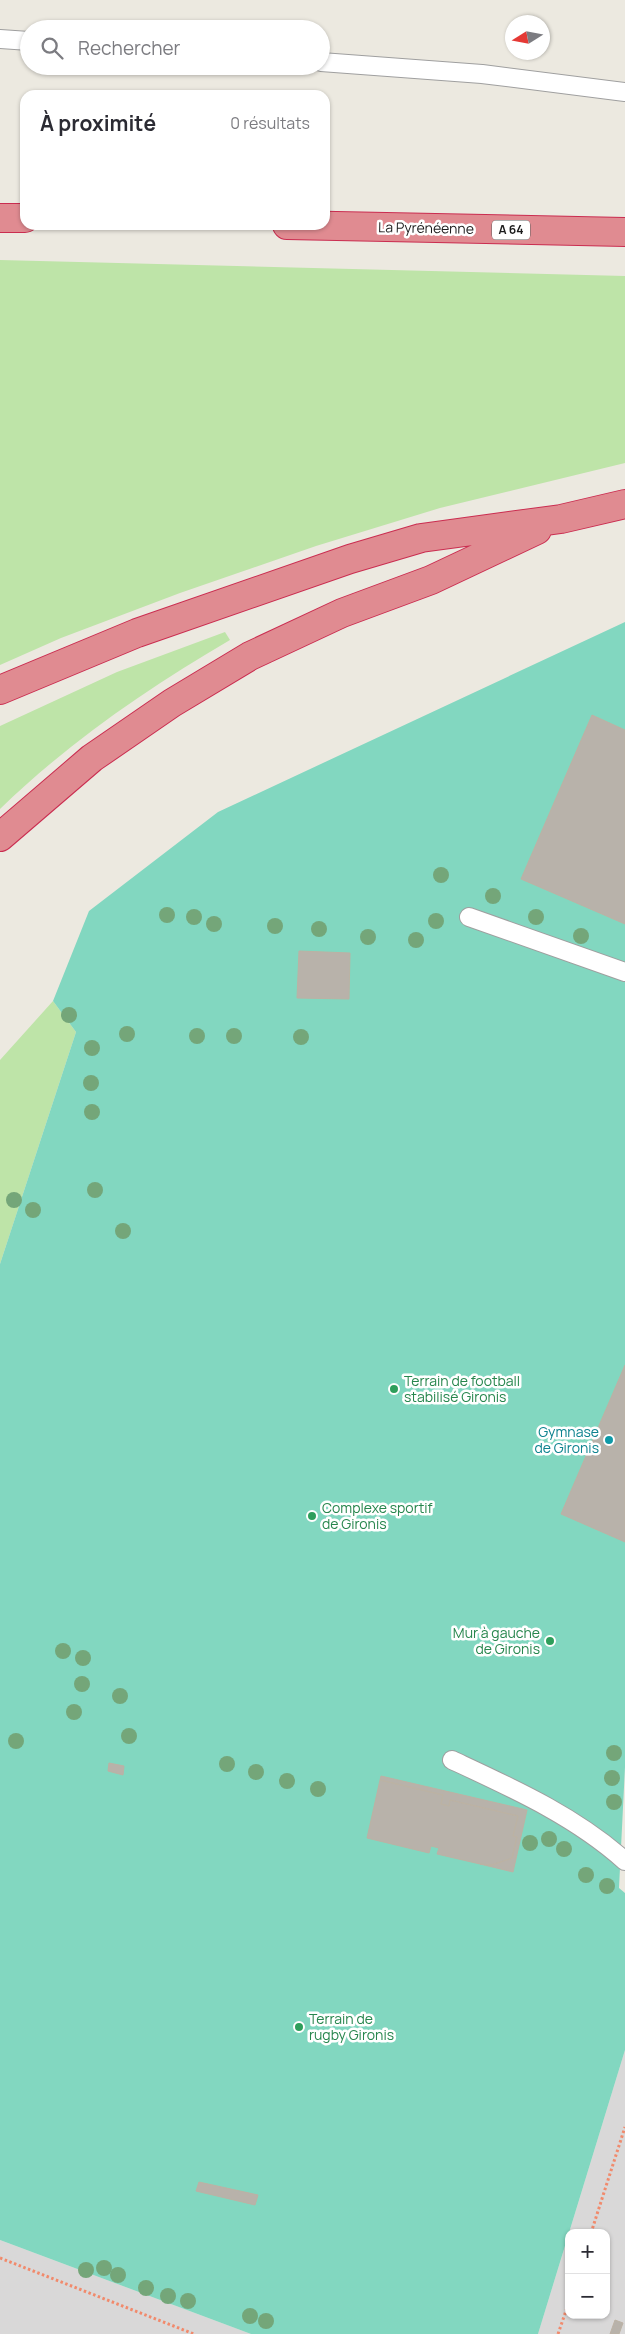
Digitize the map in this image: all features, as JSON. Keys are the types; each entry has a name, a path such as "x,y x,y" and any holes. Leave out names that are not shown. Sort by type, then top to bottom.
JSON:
{"highway":[{"path":"0,218 20,218"},
{"name":"La Pyrénéenne","path":"330,226 625,232"},
{"path":"0,690 137,633 350,559 421,538 561,519 625,504"},
{"path":"0,837 92,758 172,703 250,656 342,613 431,580 561,519"}],"lane":[{"path":"0,39 20,40"},
{"path":"330,63 482,74 625,92"},
{"path":"469,917 625,972"},
{"path":"452,1760 532,1797 612,1849 625,1861"}],"path":[{"path":"592,2229 625,2127"},
{"path":"0,2258 194,2334"},
{"path":"558,2334 565,2314"}],"shaded area":[{"path":"625,2050 625,2334 538,2334 565,2246 565,2319 610,2319 610,2229 570,2229"},
{"path":"0,2240 251,2334 0,2334"}],"green space":[{"path":"0,260 625,276 625,463 440,508 316,546 180,593 61,638 0,665"},
{"name":"Complexe sportif de Gironis","path":"625,622 625,1767 619,1888 625,1893 625,2050 570,2229 565,2229 565,2246 538,2334 251,2334 0,2240 0,1264 76,1032 53,1001 89,911 218,812"},
{"path":"225,632 230,640 169,677 110,717 26,784 0,809 0,726 117,672"},
{"path":"53,1001 76,1032 0,1264 0,1060"}],"building":[{"path":"592,715 625,730 625,924 521,879"},
{"path":"299,951 350,953 349,999 297,998"},
{"name":"Gymnase de Gironis","path":"625,1365 625,1542 561,1514"},
{"path":"109,1763 124,1766 123,1775 108,1771"},
{"path":"381,1776 527,1810 513,1872 480,1864 492,1865 512,1858 517,1837 513,1836 518,1816 450,1800 449,1806 441,1804 443,1795 380,1780"},
{"path":"380,1780 443,1795 441,1804 449,1806 450,1800 518,1816 513,1836 517,1837 512,1858 492,1865 480,1864 437,1854 439,1848 431,1846 429,1853 367,1838"},
{"path":"199,2182 258,2195 255,2205 196,2191"},
{"path":"615,2320 623,2323 619,2334 610,2334"}],"place":[{"name":"Terrain de football stabilisé Gironis","path":"394,1389"},
{"name":"Gymnase de Gironis","path":"609,1440"},
{"name":"Complexe sportif de Gironis","path":"312,1516"},
{"name":"Mur à gauche de Gironis","path":"550,1641"},
{"name":"Terrain de rugby Gironis","path":"299,2027"}]}
